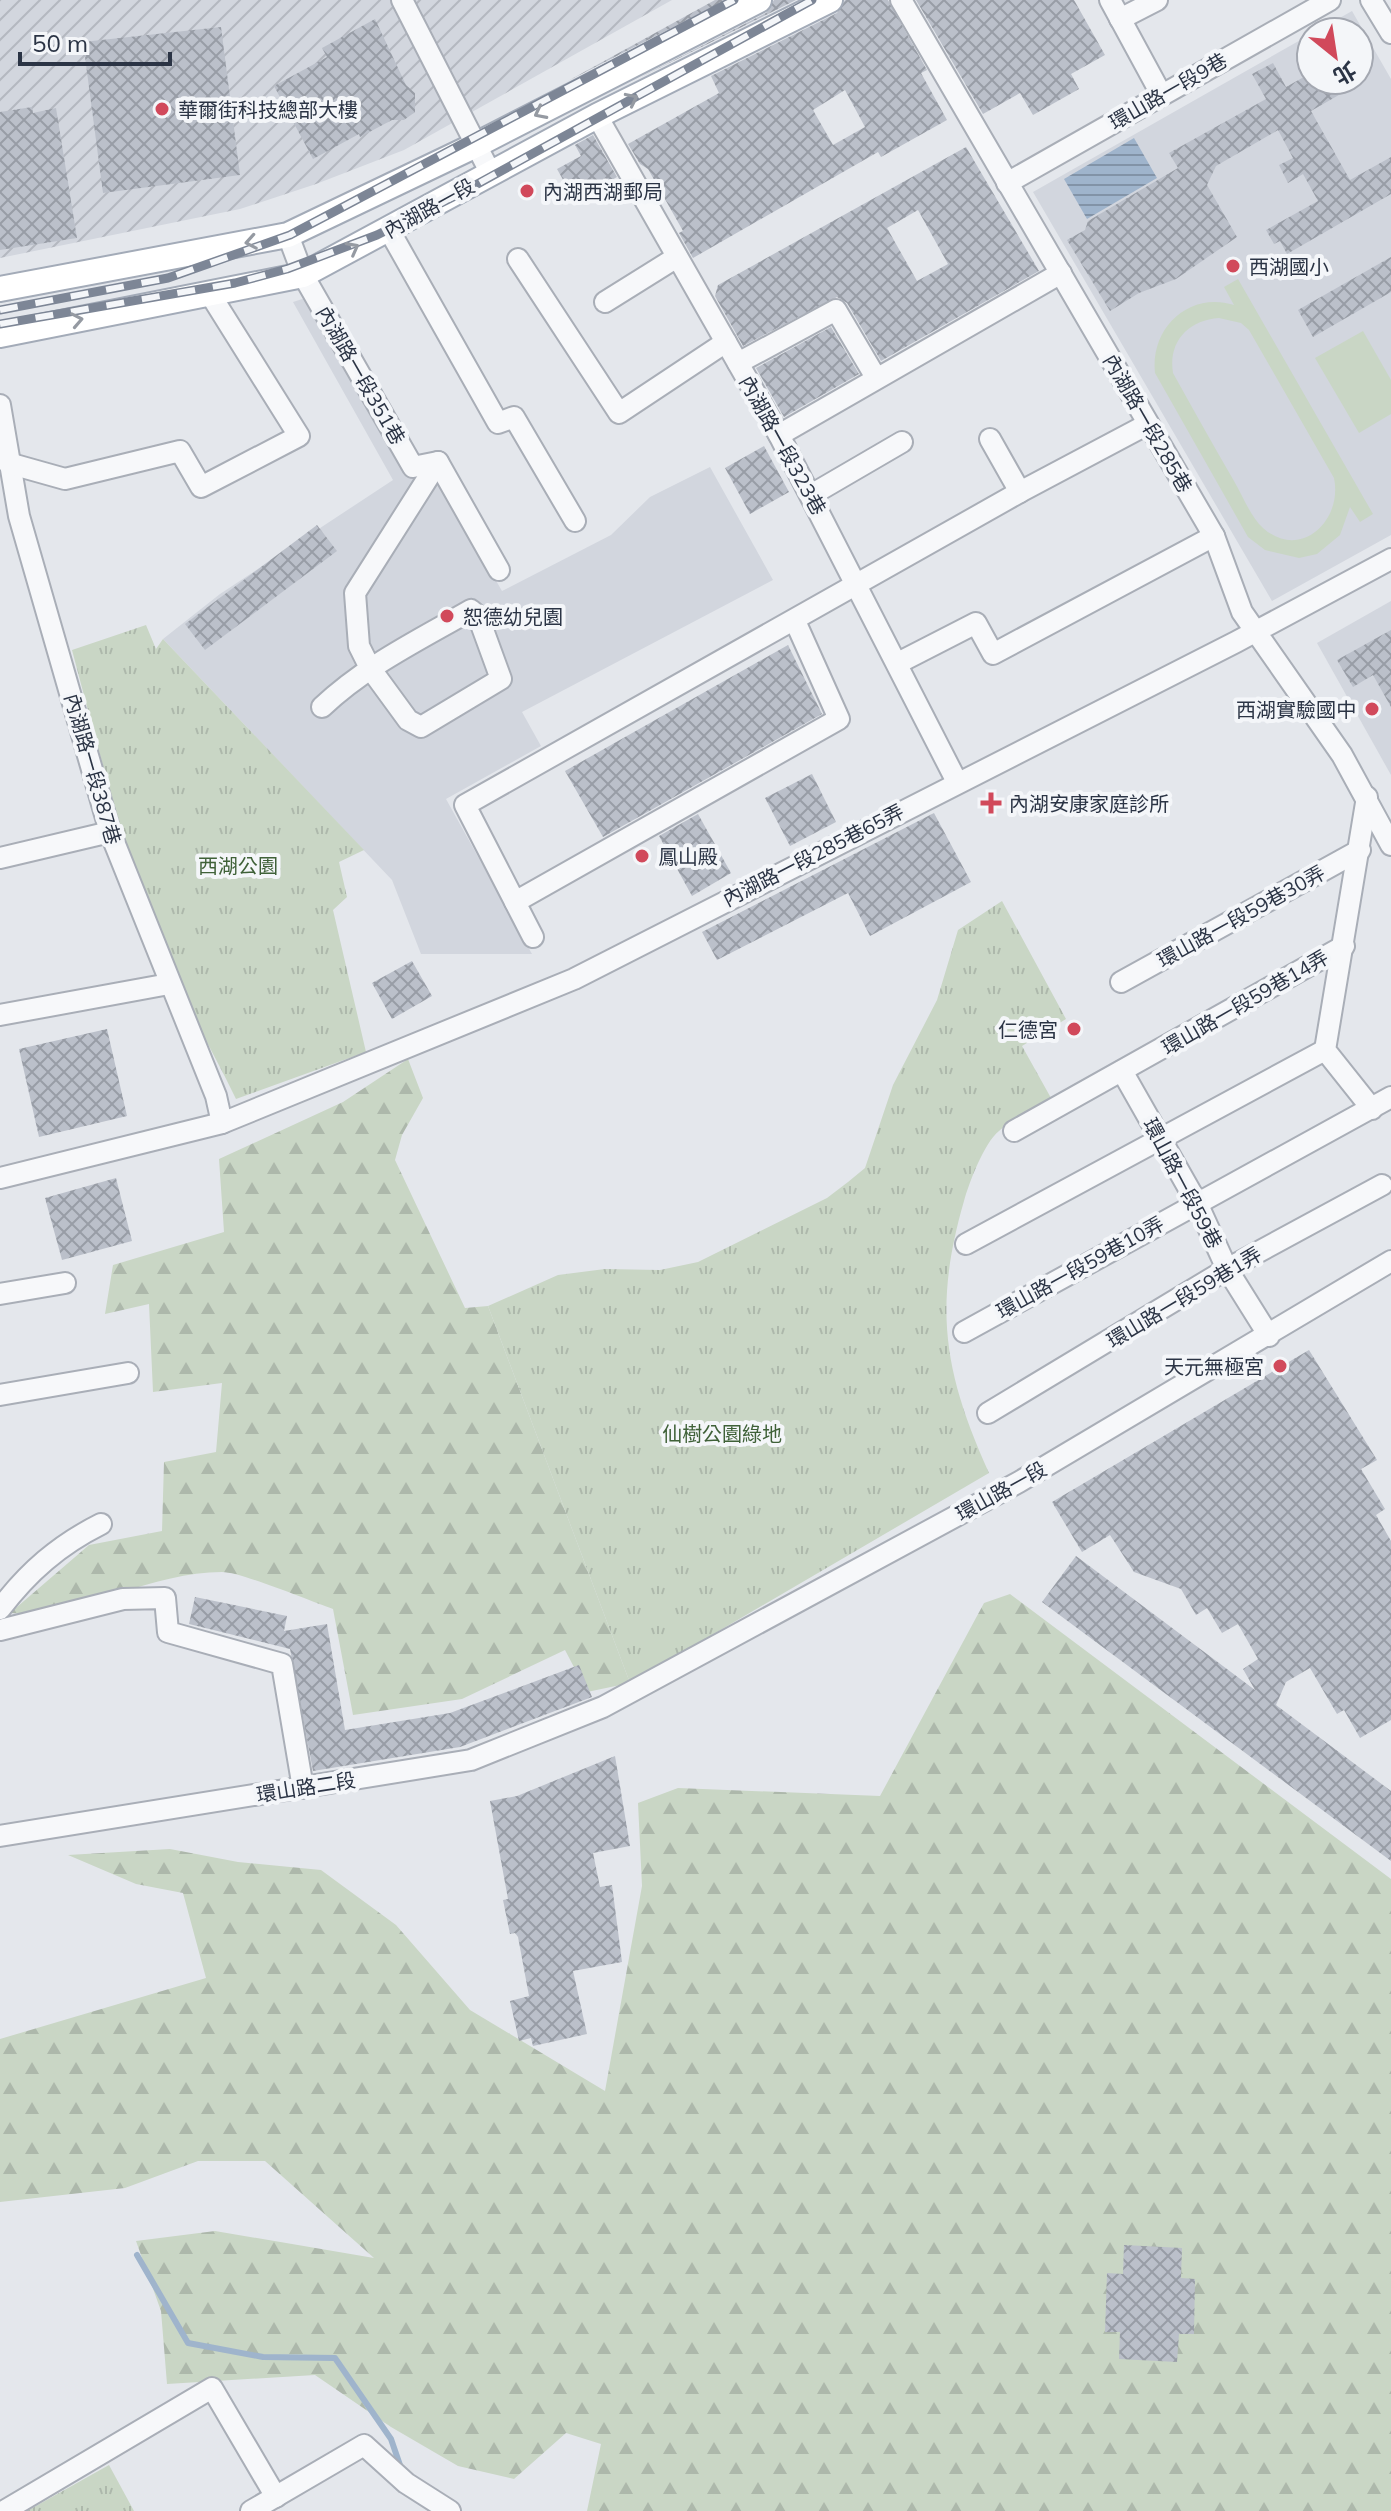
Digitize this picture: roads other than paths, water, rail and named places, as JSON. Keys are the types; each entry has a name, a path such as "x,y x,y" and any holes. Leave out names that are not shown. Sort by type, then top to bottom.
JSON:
{"main road":[{"name":"內湖路一段","path":"0,289 288,235 476,145 759,0"},
{"name":"內湖路一段","path":"0,335 303,275 597,116 830,0"}],"street":[{"path":"402,0 491,174"},
{"name":"內湖路一段285巷","path":"901,0 1214,536 1242,612 1342,755 1391,845"},
{"path":"1157,0 1115,9 1161,94"},
{"name":"環山路一段9巷","path":"1007,183 1330,0"},
{"path":"1371,0 1391,33"},
{"name":"內湖路一段323巷","path":"597,116 779,435 957,782"},
{"path":"389,230 498,423 514,417 575,521"},
{"name":"內湖路一段351巷","path":"288,235 303,275 413,467 438,462"},
{"path":"605,302 677,257"},
{"path":"518,259 619,413 726,342"},
{"path":"779,435 875,376 1061,273"},
{"path":"8,463 65,479 180,451 201,487 299,436 210,294"},
{"path":"738,363 836,310 875,376"},
{"name":"內湖路一段387巷","path":"0,405 8,463 10,518 110,832 216,1096 222,1123"},
{"path":"533,937 465,805 1020,492 1148,424"},
{"path":"990,439 1020,492"},
{"path":"811,495 902,442"},
{"path":"322,707 352,678 370,668 471,610 478,616 501,679 421,727 408,720 370,668 359,646 355,593 438,462 499,570"},
{"path":"898,663 976,623 993,654 1214,536"},
{"name":"內湖路一段285巷65弄","path":"0,1178 222,1123 574,979 1255,632 1391,559"},
{"path":"515,902 839,719 795,621"},
{"name":"環山路一段59巷14弄","path":"1014,1131 1344,946 1367,797"},
{"path":"0,858 110,832"},
{"name":"環山路一段59巷30弄","path":"1121,982 1360,850"},
{"path":"1344,946 1325,1050 1372,1109"},
{"path":"0,1015 169,984"},
{"path":"966,1244 1325,1050"},
{"name":"環山路一段59巷","path":"1122,1071 1197,1203 1227,1269 1269,1336"},
{"name":"環山路一段59巷10弄","path":"964,1332 1391,1097"},
{"name":"環山路一段59巷1弄","path":"988,1413 1227,1269 1382,1185"},
{"name":"環山路一段","path":"603,1707 1019,1482 1391,1261"},
{"path":"0,1294 65,1283"},
{"path":"0,1395 128,1373"},
{"path":"0,1609 26,1575 78,1535 101,1524"},
{"path":"0,1630 123,1599 165,1598 168,1632 282,1664 303,1788"},
{"name":"環山路二段","path":"0,1836 471,1760 603,1707"},
{"path":"4,2511 212,2388 276,2497"},
{"path":"251,2511 364,2445 414,2488 450,2511"}],"water":[{"path":"1134,138 1157,178 1087,219 1064,179"}],"waterway":[{"path":"137,2255 188,2343 263,2357 335,2358 391,2439 402,2471"}],"railway":[{"path":"0,310 168,278 290,235 734,0"},
{"path":"0,324 235,283 287,269 377,235 461,193 812,0"}],"place":[{"name":"華爾街科技總部大樓","path":"162,109"},
{"name":"內湖西湖郵局","path":"527,191"},
{"name":"西湖國小","path":"1233,266"},
{"name":"恕德幼兒園","path":"447,616"},
{"name":"西湖實驗國中","path":"1372,709"},
{"name":"內湖安康家庭診所","path":"991,803"},
{"name":"鳳山殿","path":"642,856"},
{"name":"仁德宮","path":"1074,1029"},
{"name":"天元無極宮","path":"1280,1366"}],"park label":[{"name":"西湖公園","path":"238,865"},
{"name":"仙樹公園綠地","path":"722,1433"}]}
